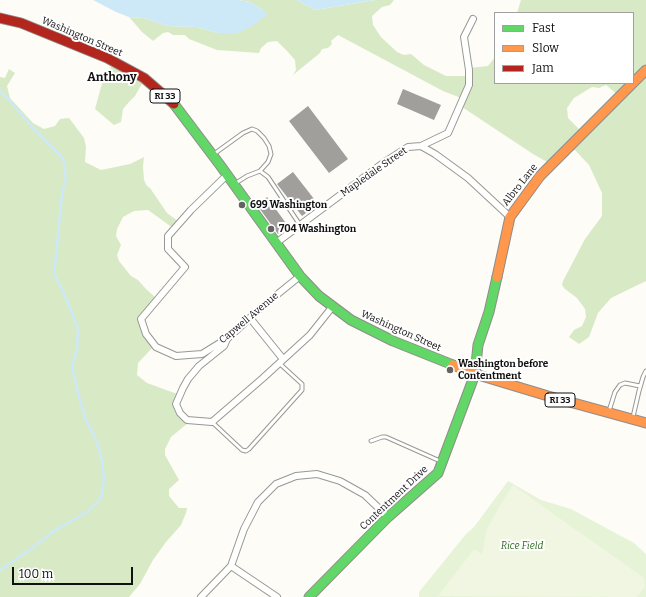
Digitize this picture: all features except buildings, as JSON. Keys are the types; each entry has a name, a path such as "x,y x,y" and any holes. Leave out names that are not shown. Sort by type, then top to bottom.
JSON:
{"main road":[{"name":"Washington Street","path":"0,18 21,23 108,58 144,78 173,103 213,155 300,276 319,296 351,320 393,341 475,374 646,423"},
{"name":"Albro Lane","path":"634,82 646,70"},
{"name":"Albro Lane","path":"475,374 478,345 489,312 510,217 540,176 632,84"},
{"name":"Contentment Drive","path":"309,597 388,518 438,473 475,374"}],"street":[{"path":"421,146 448,133 469,85 469,70 464,37 473,19"},
{"name":"Mapledale Street","path":"276,243 386,161 408,147 421,146 435,154 468,178 510,217"},
{"name":"Capwell Avenue","path":"227,175 191,210 168,236 168,249 185,268 141,319 146,334 156,347 176,356 202,354 228,338 300,276"},
{"path":"228,338 224,346 199,366 188,379 176,404 180,413 187,420 212,422 310,335 333,306"},
{"path":"250,318 281,361"},
{"path":"201,597 231,566 244,529 258,502 276,484 296,476 317,474 340,481 365,495 388,518"},
{"path":"231,566 277,597"}],"lane":[{"path":"213,155 243,133 252,129 257,131 270,146 271,154 268,162 260,171 247,176 234,185"},
{"path":"260,171 268,177 300,225"},
{"path":"212,422 242,450 246,451 250,449 302,390 302,384 281,361"},
{"path":"632,419 640,386 646,371"},
{"path":"608,413 615,392 620,385 625,383 640,386"},
{"path":"371,442 382,437 386,437 442,462"}],"green space":[{"path":"238,0 297,0 315,10 375,0 394,0 390,5 382,7 372,16 373,25 381,37 397,52 404,55 411,54 424,65 446,76 467,76 469,68 488,66 494,58 494,84 634,84 634,12 517,12 521,0 646,0 646,281 611,298 598,313 589,337 579,344 569,337 574,330 582,326 586,317 585,309 577,298 562,285 585,239 602,216 602,193 589,165 575,150 547,162 462,107 461,98 443,91 338,35 331,41 332,44 328,48 322,49 320,53 293,75 296,70 295,60 277,41 268,42 261,48 259,53 217,50 189,39 185,35 173,35 168,32 163,33 153,41 142,32 129,17 144,18 168,26 197,27 218,33 262,9 250,2","holes":["606,85 618,95 582,132 568,118 567,108 574,98 592,87 599,88"]},
{"path":"113,64 144,80 135,96 123,109 121,122 114,125 95,109 103,80"},
{"path":"9,69 15,73 7,86 10,98 33,123 44,129 55,126 60,119 69,118 84,138 86,147 85,162 101,170 130,164 144,157 144,180 147,186 150,188 167,213 178,221 173,228 148,210 134,211 123,217 117,229 116,236 121,245 117,255 119,261 131,276 138,280 156,298 141,320 154,346 138,363 137,375 147,383 180,395 179,404 185,415 194,418 171,437 165,449 165,455 179,480 169,489 169,496 179,508 187,508 186,513 181,525 153,560 140,584 129,597 0,597 0,77 5,78"},
{"name":"Rice Field","path":"508,481 541,500 571,509 634,543 646,554 646,597 419,597 419,592 466,534 474,527"},
{"name":"Rice Field","path":"513,485 644,578 645,587 637,597 438,596 474,549 482,554 487,529"}],"water":[{"path":"93,0 238,0 250,2 262,9 267,15 251,27 237,33 218,33 197,27 168,26 144,18 129,17"},
{"path":"297,0 375,0 315,10"}],"waterway":[{"path":"0,90 36,131 63,158 66,176 62,195 54,274 63,291 78,329 77,348 72,367 81,405 97,442 102,461 104,480 101,498 87,512 54,531 0,570"}],"traffic: fast":[{"path":"174,104 300,276 319,296 351,320 393,341 453,365"},
{"path":"309,597 388,517 438,473 475,374 478,345 489,312 497,277"}],"traffic: slow":[{"path":"634,82 646,70"},
{"path":"497,277 510,217 540,176 632,84"},
{"path":"453,365 475,374 548,396 646,423"}],"traffic: jam":[{"path":"0,18 21,23 107,58 144,78 174,104"}],"place":[{"name":"699 Washington","path":"242,205"},
{"name":"704 Washington","path":"271,229"},
{"name":"Washington before Contentment","path":"450,370"}],"district":[{"name":"Anthony","path":"112,78"}]}
